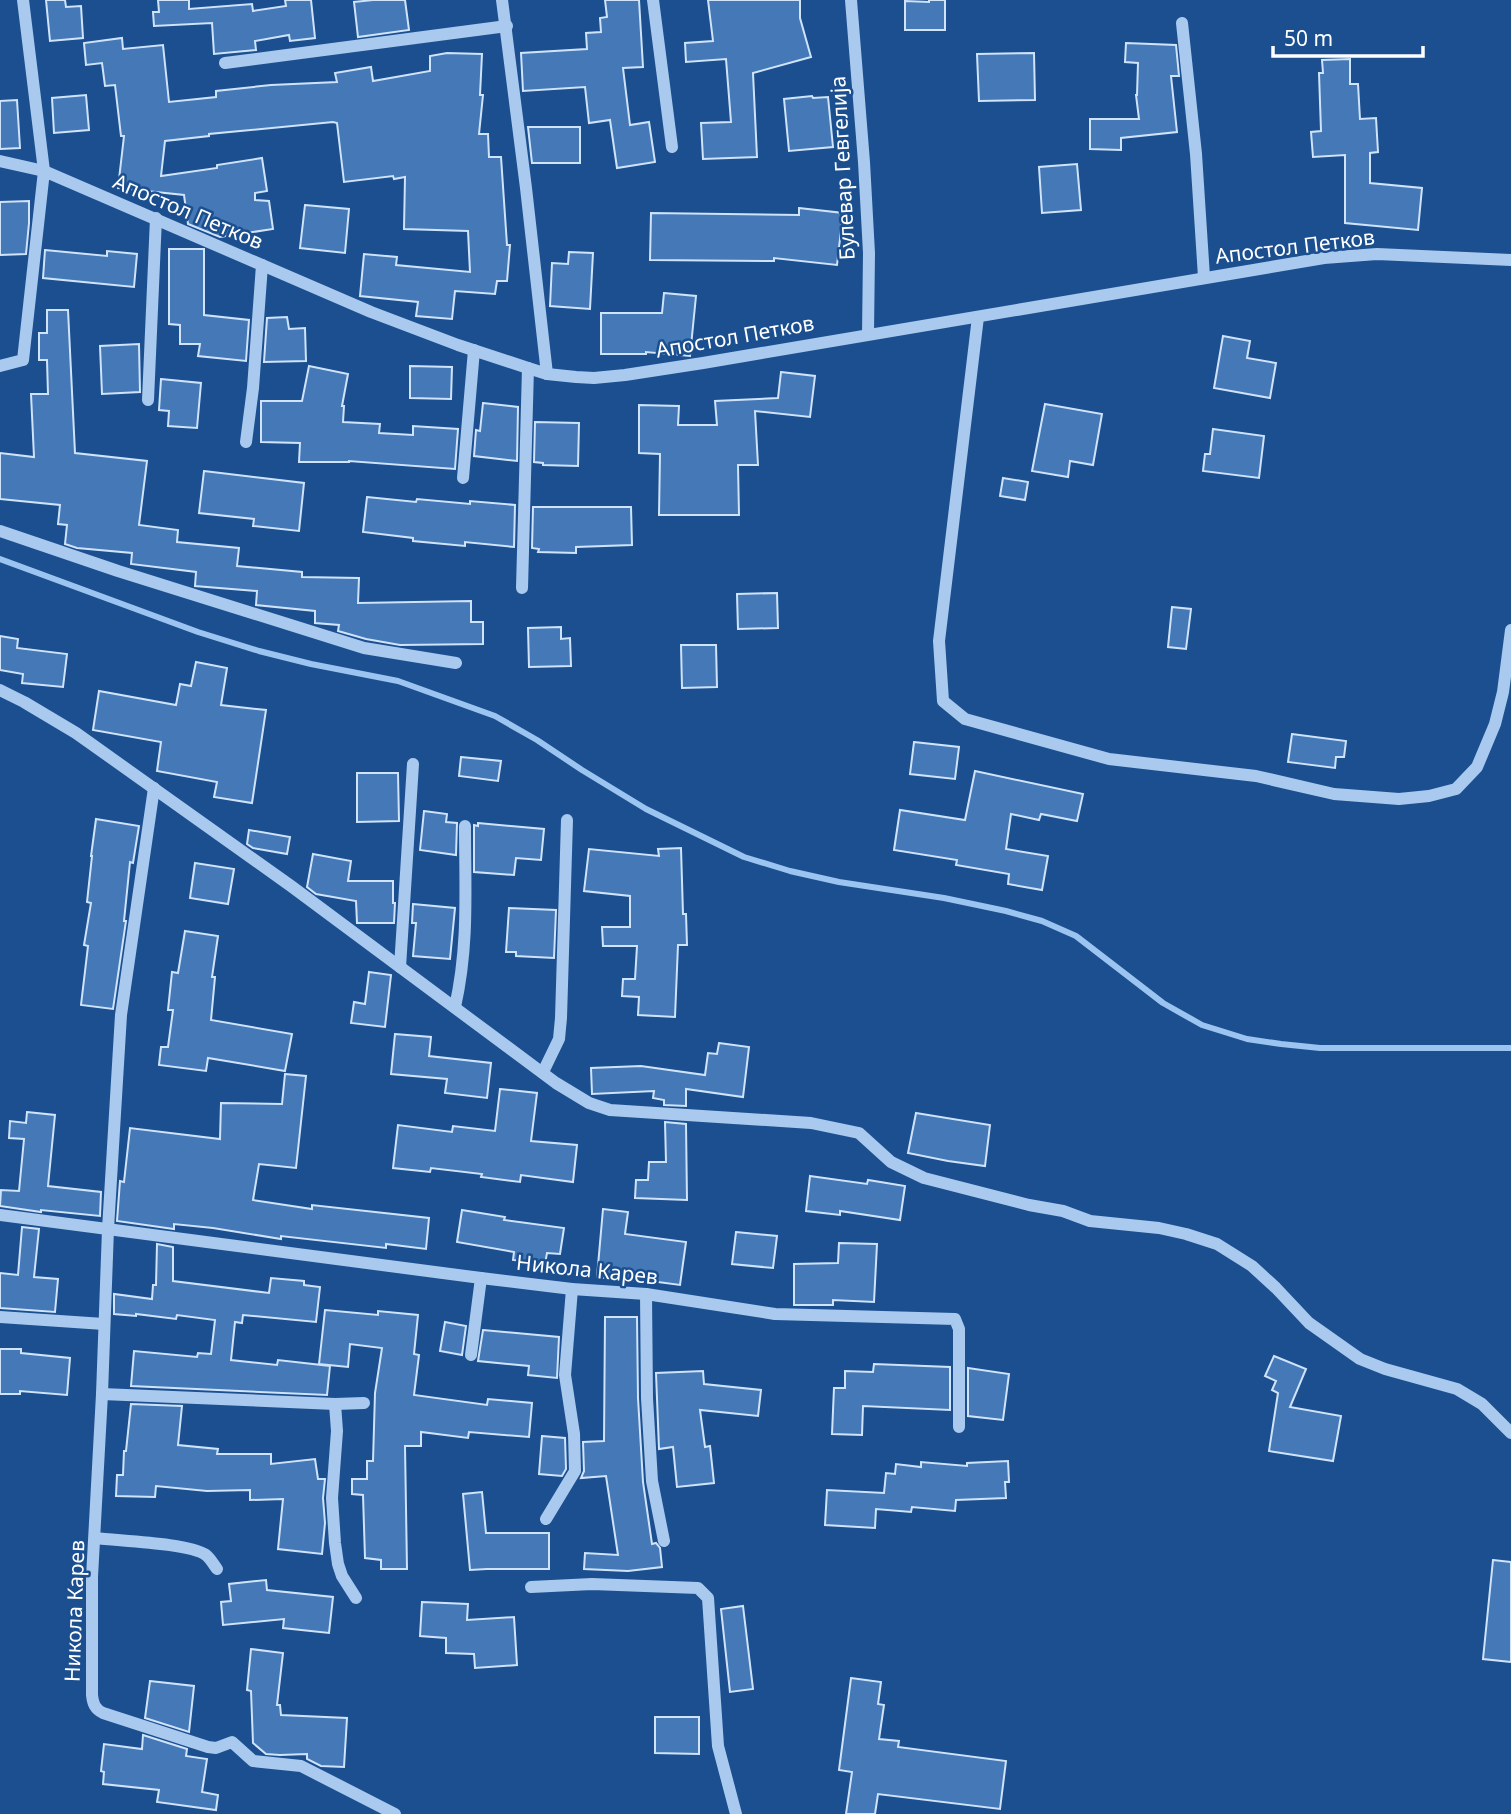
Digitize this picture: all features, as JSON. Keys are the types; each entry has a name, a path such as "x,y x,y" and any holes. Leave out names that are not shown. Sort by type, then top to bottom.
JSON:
{"street":[{"path":"0,366 23,360 44,171 23,0"},
{"path":"502,0 547,374"},
{"path":"653,0 672,147"},
{"name":"Булевар Гевгелија","path":"851,0 869,253 868,334"},
{"path":"1182,23 1196,154 1204,277"},
{"path":"225,63 507,26"},
{"name":"Апостол Петков","path":"0,161 44,171 371,312 474,350 547,374 594,378 1324,258 1377,254 1511,260"},
{"path":"148,400 156,218"},
{"path":"246,442 253,388 262,265"},
{"path":"978,317 939,641 943,701 965,719 1109,758 1256,776 1334,794 1399,799 1429,796 1456,789 1477,767 1498,713 1511,631"},
{"path":"463,478 474,350"},
{"path":"522,588 528,368"},
{"path":"0,531 364,648 456,663"},
{"path":"0,690 76,733 291,886 556,1083 589,1103 610,1110 811,1123 859,1133 891,1162 924,1178 1063,1211 1090,1221 1159,1228 1217,1244 1252,1265 1309,1324 1360,1359 1457,1389 1482,1404 1511,1433"},
{"path":"400,967 413,764"},
{"path":"108,1229 121,1015 154,788"},
{"path":"543,1072 559,1039 567,820"},
{"path":"455,1007 466,933 465,826"},
{"name":"Никола Карев","path":"0,1215 481,1279 646,1294 775,1314 955,1319 960,1329 959,1427"},
{"name":"Никола Карев","path":"108,1229 93,1577 93,1703 98,1710 208,1747 216,1748 232,1742 253,1761 301,1766 395,1814"},
{"path":"471,1355 481,1279"},
{"path":"545,1519 575,1471 574,1434 565,1375 572,1289"},
{"path":"646,1294 647,1398 652,1481 664,1541"},
{"path":"0,1317 104,1324"},
{"path":"102,1394 364,1403"},
{"path":"335,1404 338,1431 332,1498 335,1543 342,1576 356,1598"},
{"path":"96,1538 166,1545 193,1551 207,1556 217,1569"},
{"path":"531,1587 592,1584 698,1588 708,1598 718,1746 736,1814"}],"building":[{"path":"46,0 65,0 66,7 81,6 83,38 50,41"},
{"path":"158,0 189,0 189,9 252,4 253,11 286,6 285,0 311,0 315,38 290,41 289,35 255,41 256,50 214,54 212,23 154,26 153,12 159,12"},
{"path":"405,0 409,30 358,37 354,2"},
{"path":"605,0 639,0 643,67 623,68 630,125 649,122 655,162 617,168 610,120 589,123 585,87 523,91 521,53 587,49 586,33 601,32 600,18 607,17"},
{"path":"708,0 800,0 800,18 811,57 753,73 757,157 703,159 701,123 731,122 726,59 686,62 685,43 713,41"},
{"path":"945,0 945,30 905,30 905,1"},
{"path":"122,38 123,49 163,45 169,102 216,97 216,91 337,82 335,73 371,67 373,81 430,71 430,56 447,53 482,54 480,95 483,95 479,134 488,134 489,157 501,157 507,245 510,245 507,281 497,281 495,294 455,291 452,319 416,316 418,302 360,296 364,254 397,257 396,265 470,272 468,231 404,229 405,177 344,182 337,123 333,122 165,141 161,176 262,158 267,191 255,193 255,200 269,201 273,229 220,237 188,224 184,195 118,188 124,136 121,136 115,85 105,86 102,63 86,65 84,43"},
{"path":"1126,43 1176,45 1179,76 1171,76 1177,132 1121,138 1121,150 1090,149 1090,119 1139,119 1136,95 1138,63 1125,62"},
{"path":"1034,53 1035,100 979,101 977,54"},
{"path":"1350,59 1350,84 1358,84 1360,119 1376,118 1378,152 1370,153 1370,183 1422,188 1418,230 1345,223 1345,155 1313,157 1311,132 1321,131 1319,73 1323,73 1322,60"},
{"path":"86,95 89,130 54,133 52,98"},
{"path":"828,97 833,147 789,151 784,99"},
{"path":"17,100 20,148 0,149 0,101"},
{"path":"528,127 580,127 580,163 532,163"},
{"path":"1077,164 1081,210 1042,213 1039,167"},
{"path":"29,201 26,254 0,255 0,202"},
{"path":"305,205 349,209 345,253 300,248"},
{"path":"799,208 843,213 837,265 774,258 774,261 650,260 651,213 799,215"},
{"path":"169,249 204,249 204,315 249,320 246,361 198,356 200,344 180,344 180,325 169,324"},
{"path":"45,250 107,256 107,251 137,254 134,287 43,278"},
{"path":"569,252 593,253 590,309 550,306 552,263 568,264"},
{"path":"664,293 696,296 690,356 646,352 601,354 601,313 662,313"},
{"path":"47,310 68,310 75,453 147,461 139,525 178,530 177,542 239,548 237,566 302,572 302,577 359,578 358,603 471,601 471,622 483,622 483,644 400,645 338,631 339,625 315,623 315,611 256,605 257,591 195,586 196,572 131,564 132,553 77,548 65,544 67,525 58,524 60,505 0,499 0,453 34,457 31,394 48,394 47,360 39,360 39,333 47,333"},
{"path":"287,317 289,329 305,328 306,361 264,362 267,318"},
{"path":"1223,336 1250,341 1247,358 1276,363 1270,398 1214,388"},
{"path":"139,344 140,392 102,394 100,346"},
{"path":"309,366 348,374 342,406 343,422 380,424 379,433 413,435 413,426 458,429 455,469 349,461 299,462 300,443 261,442 261,401 302,401"},
{"path":"410,366 452,367 451,399 410,398"},
{"path":"781,372 815,376 810,417 755,411 758,465 738,465 739,515 659,515 660,454 639,453 639,405 679,406 678,425 717,425 715,401 778,398"},
{"path":"161,379 201,383 197,428 168,426 169,411 159,410"},
{"path":"483,403 518,407 517,461 474,456 476,430 480,431"},
{"path":"1045,404 1102,414 1093,465 1070,461 1068,477 1032,471"},
{"path":"535,422 579,423 578,466 543,465 534,462"},
{"path":"1213,429 1264,436 1259,478 1203,471 1205,454 1210,454"},
{"path":"204,471 304,483 299,531 253,526 254,519 199,513"},
{"path":"1003,478 1028,482 1025,500 1000,496"},
{"path":"367,497 416,502 417,499 515,505 514,547 413,541 413,538 363,532"},
{"path":"533,507 631,507 632,545 576,547 576,553 538,552 539,549 532,548"},
{"path":"777,593 778,628 738,629 737,594"},
{"path":"1172,607 1191,609 1186,649 1168,647"},
{"path":"561,627 561,639 570,638 571,666 529,667 528,628"},
{"path":"0,636 18,639 17,648 67,654 63,687 22,683 23,674 0,670"},
{"path":"681,645 716,645 717,687 682,688"},
{"path":"196,662 227,668 221,705 266,710 252,803 214,797 217,782 157,771 161,742 93,730 99,691 176,705 180,684 191,686"},
{"path":"1292,734 1346,741 1344,757 1336,757 1335,768 1288,762"},
{"path":"914,742 959,747 955,779 910,774"},
{"path":"461,757 501,761 498,781 459,776"},
{"path":"975,771 1083,794 1077,821 1041,814 1039,820 1011,814 1006,849 1048,856 1042,890 1008,884 1009,874 956,865 957,860 894,850 900,810 965,820"},
{"path":"357,773 398,773 399,821 357,822"},
{"path":"424,811 447,814 446,822 457,823 456,855 420,850"},
{"path":"96,819 139,826 133,863 130,862 126,921 113,1009 81,1005 88,946 84,945 91,903 87,902"},
{"path":"478,823 544,829 541,860 516,858 514,875 474,872 474,825 478,826"},
{"path":"249,830 290,837 287,854 253,848 247,844"},
{"path":"681,848 687,945 678,945 675,1017 638,1015 639,997 622,996 623,979 635,979 637,946 603,946 602,927 630,927 630,896 584,891 589,849 659,856 658,849"},
{"path":"313,854 351,861 348,881 393,881 394,923 357,923 356,901 316,894 307,887"},
{"path":"195,863 234,869 228,904 190,898"},
{"path":"413,904 455,908 450,959 413,956 416,923 412,923"},
{"path":"509,908 556,910 554,958 516,956 516,952 506,952"},
{"path":"185,931 218,936 212,977 215,977 211,1020 292,1034 285,1071 208,1058 206,1071 159,1065 161,1047 168,1047 173,1010 168,1010 172,972 178,973"},
{"path":"369,972 391,975 385,1027 351,1023 354,1002 365,1004"},
{"path":"395,1034 431,1037 429,1056 491,1063 487,1098 445,1093 447,1079 391,1074"},
{"path":"719,1043 749,1047 743,1097 686,1089 686,1106 664,1105 664,1100 653,1098 654,1091 592,1094 591,1068 641,1066 705,1075 708,1053 717,1054"},
{"path":"285,1074 306,1076 296,1168 259,1164 253,1200 312,1209 312,1205 429,1218 426,1249 386,1244 386,1248 281,1236 281,1239 213,1228 174,1224 174,1229 117,1221 120,1181 124,1182 130,1128 220,1139 221,1103 282,1104"},
{"path":"500,1089 537,1093 531,1141 577,1145 573,1182 521,1175 520,1182 431,1168 430,1172 393,1168 398,1125 452,1132 453,1126 495,1131"},
{"path":"27,1112 55,1115 48,1186 101,1192 100,1216 0,1206 1,1190 19,1191 24,1139 9,1138 10,1121 26,1123"},
{"path":"916,1113 990,1125 985,1166 908,1153"},
{"path":"665,1122 686,1124 687,1200 635,1198 636,1180 648,1180 649,1162 666,1162"},
{"path":"810,1176 905,1186 900,1220 840,1211 840,1215 806,1211"},
{"path":"603,1209 628,1212 625,1234 686,1242 680,1285 597,1277"},
{"path":"462,1210 505,1217 504,1220 564,1228 560,1254 547,1253 545,1264 513,1260 514,1252 457,1242"},
{"path":"22,1227 39,1229 34,1277 58,1279 55,1312 0,1308 0,1273 18,1275"},
{"path":"736,1232 777,1236 773,1268 732,1264"},
{"path":"839,1243 877,1244 874,1302 833,1300 833,1305 794,1305 794,1264 838,1263"},
{"path":"157,1244 173,1247 173,1281 269,1293 271,1278 304,1281 304,1285 320,1287 316,1322 243,1315 242,1323 235,1322 231,1360 277,1365 278,1360 330,1366 327,1395 131,1386 134,1351 197,1357 198,1353 211,1354 215,1320 177,1315 176,1319 114,1314 114,1294 152,1299 153,1285 156,1285"},
{"path":"325,1310 378,1315 378,1311 418,1315 414,1354 419,1355 414,1395 487,1405 488,1399 532,1403 529,1437 469,1432 468,1438 421,1432 421,1446 405,1446 407,1569 381,1569 381,1560 365,1558 363,1495 352,1494 352,1479 367,1479 367,1461 373,1461 375,1393 382,1348 350,1344 348,1367 319,1364"},
{"path":"605,1317 637,1317 643,1482 652,1544 656,1543 660,1548 662,1567 628,1571 584,1569 585,1553 618,1555 606,1476 581,1478 584,1471 583,1442 604,1441"},
{"path":"445,1322 466,1326 462,1355 440,1351"},
{"path":"483,1330 559,1337 557,1378 528,1375 529,1366 478,1361"},
{"path":"0,1349 21,1349 21,1353 70,1358 67,1395 20,1391 20,1394 0,1394"},
{"path":"1274,1356 1306,1369 1290,1407 1341,1416 1333,1461 1269,1451 1278,1393 1272,1390 1276,1381 1265,1376"},
{"path":"874,1364 950,1367 950,1410 863,1406 862,1435 832,1434 834,1388 845,1388 845,1371 873,1372"},
{"path":"968,1368 1009,1374 1003,1420 968,1416"},
{"path":"703,1371 704,1384 761,1390 758,1416 700,1410 705,1447 710,1446 714,1483 677,1487 673,1447 659,1449 656,1373"},
{"path":"131,1404 182,1406 178,1445 218,1449 217,1454 271,1454 271,1464 315,1459 318,1479 325,1479 322,1554 278,1549 283,1499 250,1500 250,1490 207,1491 156,1486 155,1497 116,1496 117,1475 123,1475"},
{"path":"542,1436 565,1438 566,1469 562,1476 539,1474"},
{"path":"1008,1461 1009,1482 1005,1482 1006,1498 956,1500 955,1511 912,1507 911,1512 876,1509 875,1528 825,1525 827,1490 884,1493 886,1473 895,1474 896,1464 921,1467 921,1462 967,1466 967,1463"},
{"path":"482,1492 486,1533 549,1533 549,1569 470,1570 463,1494"},
{"path":"1493,1560 1511,1562 1511,1662 1483,1659"},
{"path":"266,1580 267,1590 333,1597 329,1633 283,1628 284,1619 223,1625 221,1602 231,1601 229,1584"},
{"path":"422,1602 468,1604 467,1620 514,1617 517,1665 475,1668 474,1654 446,1653 446,1638 420,1636"},
{"path":"743,1606 753,1689 730,1692 721,1609"},
{"path":"251,1649 283,1653 277,1705 280,1705 281,1715 347,1718 344,1767 321,1766 307,1759 307,1754 266,1754 253,1743 251,1691 247,1690"},
{"path":"851,1678 881,1682 878,1704 884,1705 879,1739 899,1741 898,1747 1006,1761 1000,1809 878,1794 875,1814 846,1814 852,1772 839,1770"},
{"path":"150,1681 194,1686 189,1732 145,1718"},
{"path":"655,1717 699,1717 699,1754 655,1753"},
{"path":"143,1735 187,1749 186,1756 207,1759 202,1792 218,1795 216,1810 157,1802 159,1790 103,1784 104,1772 101,1771 104,1744 142,1749"}],"waterway":[{"path":"0,559 198,632 311,664 398,681 495,716 646,809 744,857 839,882 944,898 1042,921 1076,936 1163,1003 1202,1025 1247,1039 1320,1048 1511,1048"}]}
